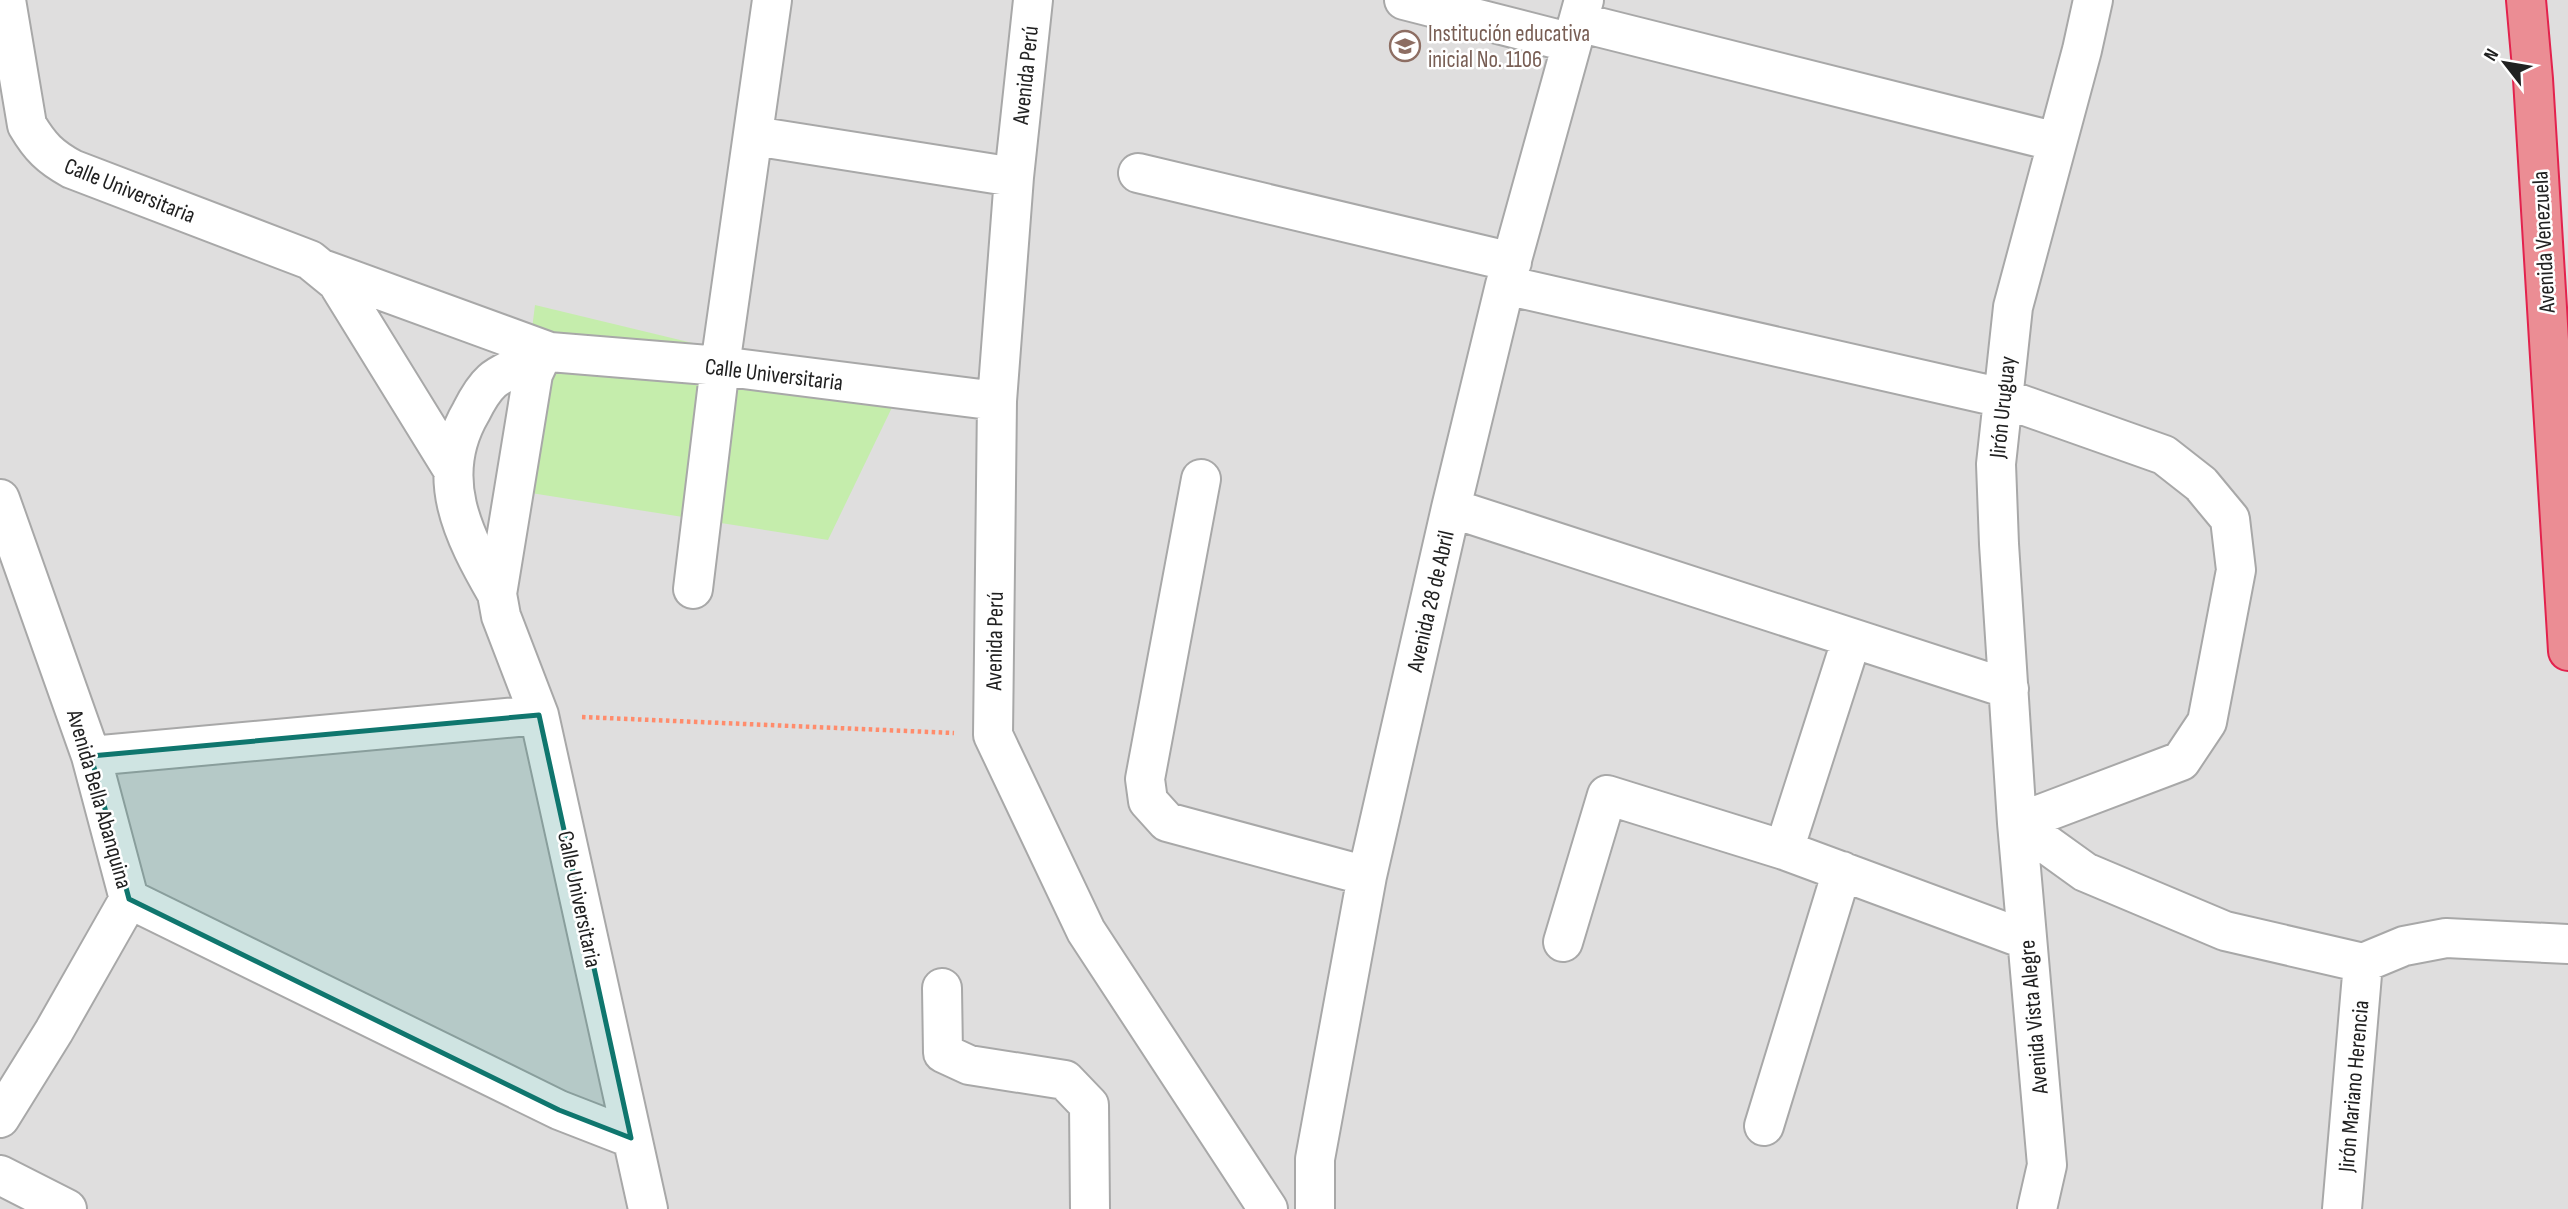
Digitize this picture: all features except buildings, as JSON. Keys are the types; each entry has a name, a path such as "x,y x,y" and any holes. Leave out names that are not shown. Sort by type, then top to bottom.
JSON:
{"highway":[{"name":"Avenida Venezuela","path":"2526,0 2568,651"}],"street":[{"name":"Calle Universitaria","path":"6,0 27,125 52,158 72,169 310,260 325,270 337,282 453,470"},
{"path":"693,589 720,366 772,0"},
{"name":"Avenida Perú","path":"1033,0 1014,177 997,401 993,735 1086,931 1268,1209"},
{"path":"1404,0 1578,22 2057,142"},
{"name":"Jirón Uruguay","path":"2017,823 1996,464 2013,307 2093,0"},
{"name":"Avenida 28 de Abril","path":"1315,1209 1315,1159 1367,876 1451,508 1508,274 1578,22"},
{"path":"754,136 1014,177"},
{"path":"1138,173 1508,274 2003,398 2164,455 2201,484 2230,519 2236,570 2207,722 2181,761 2017,823"},
{"name":"Calle Universitaria","path":"325,270 550,352 720,366 997,401"},
{"name":"Calle Universitaria","path":"550,352 493,381 476,402 458,433 453,470 456,507 471,549 497,594 501,616 540,715 648,1209"},
{"name":"Calle Universitaria","path":"497,594 534,374 540,359 550,352"},
{"path":"1201,479 1145,779 1148,801 1167,822 1367,876"},
{"name":"Avenida Bella Abanquina","path":"0,499 92,756 130,899 0,1118"},
{"path":"1451,508 2008,689"},
{"path":"1784,850 1852,639"},
{"path":"92,756 540,715"},
{"path":"1563,942 1607,795 1784,850 2027,940"},
{"path":"2017,823 2085,872 2225,931 2363,963 2404,946 2446,938 2568,944"},
{"name":"Avenida Vista Alegre","path":"2017,823 2047,1165 2037,1209"},
{"path":"1764,1126 1842,872"},
{"path":"130,899 559,1110 631,1138"},
{"name":"Jirón Mariano Herencia","path":"2342,1209 2363,963"},
{"path":"942,988 943,1053 969,1065 1065,1080 1089,1105 1090,1209"},
{"path":"0,1175 66,1209"}],"path":[{"path":"540,715 993,735"}],"highlighted area":[{"path":"539,715 631,1138 559,1110 129,899 91,756"}],"shaded area":[{"path":"0,0 2568,0 2568,1209 0,1209"}],"green space":[{"path":"535,305 899,393 828,540 512,490"}],"place":[{"name":"Institución educativa inicial No. 1106","path":"1405,46"}]}
